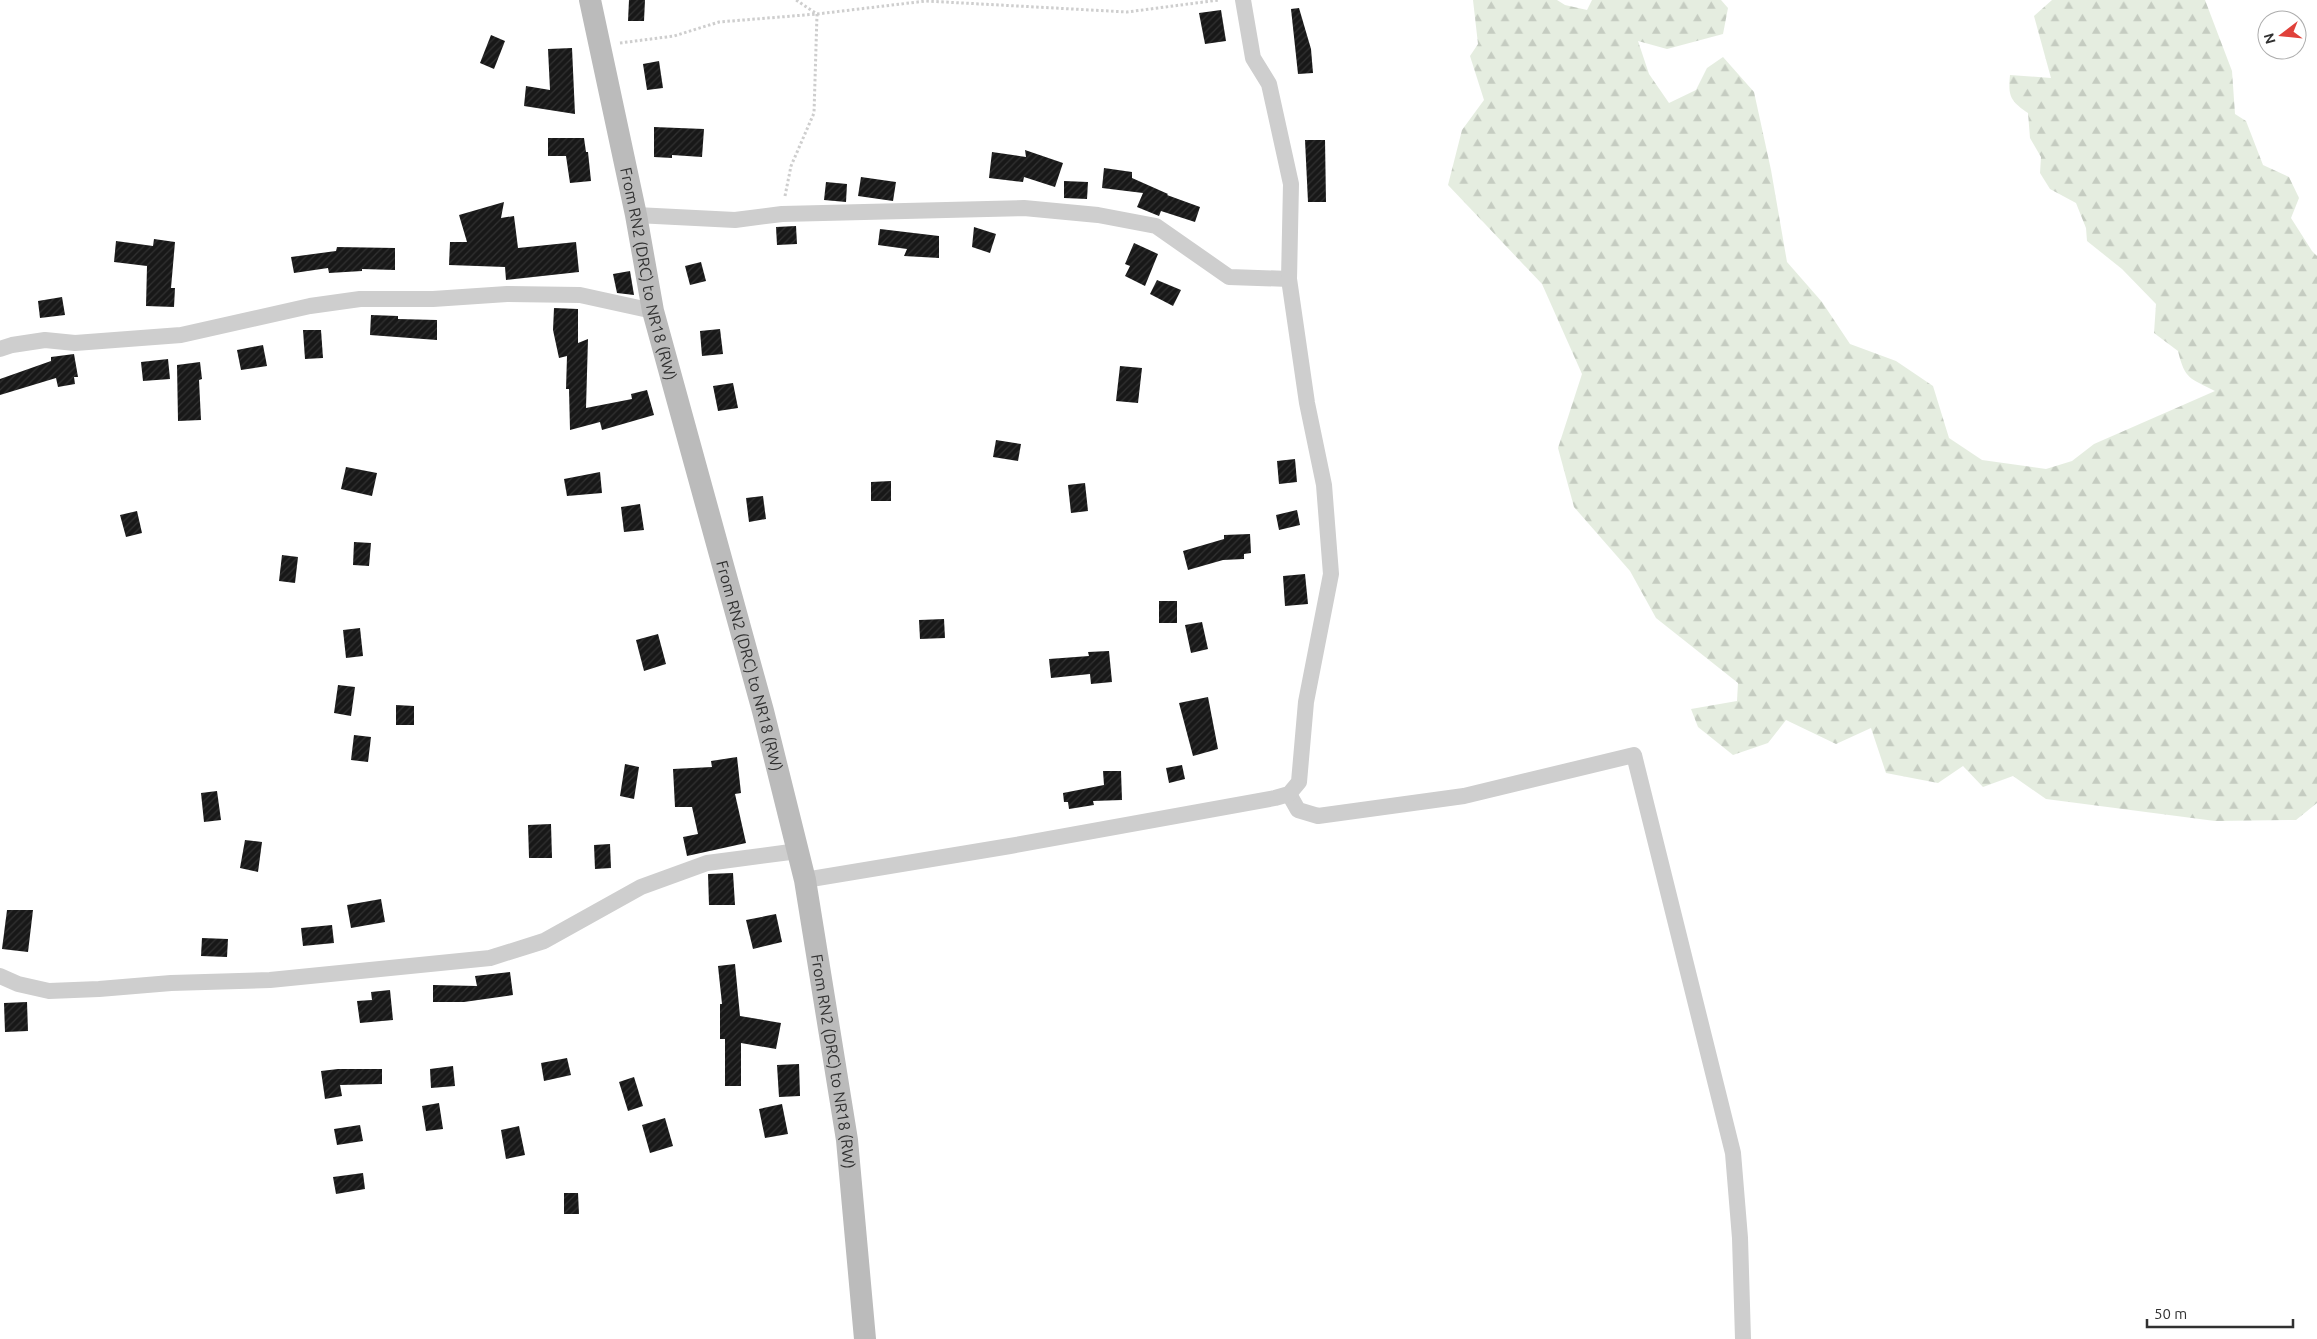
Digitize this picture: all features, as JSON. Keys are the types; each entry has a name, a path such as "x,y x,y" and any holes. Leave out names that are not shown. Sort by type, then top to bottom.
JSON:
{"main road":[{"name":"From RN2 (DRC) to NR18 (RW)","path":"590,0 636,215 653,311 763,711 805,880 847,1140 865,1339"}],"street":[{"path":"805,880 1010,846 1289,794 1299,782 1306,702 1331,574 1324,485 1307,402 1289,278 1291,184 1269,84 1253,58 1243,0"},
{"path":"636,215 735,220 782,214 1024,208 1098,215 1156,226 1229,277 1289,278"},
{"path":"0,349 12,345 45,340 75,343 181,335 310,306 360,299 507,294 580,295 653,311"},
{"path":"1289,794 1298,810 1318,816 1464,796 1634,755 1733,1153 1740,1238 1743,1339"},
{"path":"0,976 18,984 49,991 270,980 490,958 544,942 641,887 707,863 798,852"}],"path":[{"path":"796,0 817,14"},
{"path":"600,45 674,36 719,22 817,14 926,1 1127,12 1219,0"},
{"path":"782,214 791,166 814,113 817,14"}],"green space":[{"path":"1473,0 1557,0 1565,5 1587,10 1592,0 1721,0 1728,8 1723,34 1667,49 1638,41 1649,74 1669,103 1696,90 1707,68 1723,57 1754,92 1771,170 1787,262 1822,302 1850,344 1896,361 1933,386 1949,438 1982,460 2046,469 2072,461 2094,444 2215,391 2190,377 2183,368 2178,351 2154,333 2156,304 2122,269 2087,241 2086,228 2076,203 2050,189 2040,173 2041,157 2030,138 2028,113 2017,105 2010,93 2010,75 2051,78 2034,16 2052,0 2205,0 2232,71 2235,114 2246,121 2263,165 2289,177 2299,198 2291,218 2317,256 2317,803 2296,820 2215,821 2046,799 2013,776 1983,787 1963,766 1938,783 1886,773 1871,728 1836,744 1786,720 1768,743 1733,755 1698,727 1691,709 1737,701 1738,683 1656,618 1630,571 1574,507 1558,448 1582,374 1542,284 1448,185 1462,130 1484,100 1470,56 1478,44"}],"building":[{"path":"629,0 645,0 644,21 628,21"},
{"path":"1299,8 1311,49 1313,73 1298,74 1291,9"},
{"path":"1221,10 1226,41 1205,44 1199,13"},
{"path":"491,35 505,41 494,69 480,63"},
{"path":"572,48 575,114 524,106 526,86 550,90 548,49"},
{"path":"659,61 663,88 647,90 643,64"},
{"path":"654,127 704,129 702,157 672,155 672,158 654,157"},
{"path":"548,138 584,138 586,152 588,152 591,181 570,183 566,156 548,156"},
{"path":"1305,140 1325,140 1326,202 1308,202"},
{"path":"1025,150 1063,163 1055,187 1024,177 1023,182 989,178 992,152 1026,157"},
{"path":"1104,168 1132,172 1132,178 1167,195 1200,207 1195,222 1161,211 1159,216 1137,207 1143,193 1102,188"},
{"path":"861,177 896,182 893,201 858,196"},
{"path":"1064,181 1088,182 1087,199 1064,198"},
{"path":"826,182 847,184 846,202 824,200"},
{"path":"504,202 501,218 514,216 518,248 576,242 579,272 506,280 505,267 449,265 450,242 467,242 459,215"},
{"path":"796,226 797,244 777,245 776,227"},
{"path":"974,227 996,234 990,253 972,247"},
{"path":"880,229 939,236 939,258 904,256 907,249 878,245"},
{"path":"154,239 175,242 171,288 175,288 174,307 146,306 147,266 114,262 116,241 153,246"},
{"path":"1134,243 1158,254 1145,286 1125,276 1130,266 1125,264"},
{"path":"337,247 395,248 395,270 362,269 362,271 329,273 328,268 294,273 291,257 336,251"},
{"path":"701,262 706,281 690,285 685,266"},
{"path":"630,271 634,295 617,293 613,274"},
{"path":"1157,280 1181,290 1173,306 1150,294"},
{"path":"62,297 65,315 40,318 38,301"},
{"path":"554,308 578,309 578,343 588,339 586,408 632,399 631,394 647,390 654,415 602,430 600,422 570,430 569,389 566,389 567,356 559,358 553,330"},
{"path":"371,315 398,316 398,319 437,320 437,340 370,335"},
{"path":"720,329 723,354 702,356 700,331"},
{"path":"303,330 321,330 323,358 305,359"},
{"path":"263,345 267,366 241,370 237,350"},
{"path":"74,354 78,377 74,377 75,384 58,387 56,378 0,395 0,379 51,361 51,357"},
{"path":"168,359 170,379 143,381 141,362"},
{"path":"200,362 202,379 199,380 201,420 178,421 177,365"},
{"path":"1120,366 1142,368 1138,403 1116,401"},
{"path":"733,383 738,408 718,411 713,386"},
{"path":"996,440 1021,444 1018,461 993,457"},
{"path":"1295,459 1297,482 1279,484 1277,461"},
{"path":"346,467 377,473 372,496 341,489"},
{"path":"600,472 602,493 567,496 564,479"},
{"path":"891,481 891,501 871,501 871,482"},
{"path":"1085,483 1088,511 1071,513 1068,485"},
{"path":"763,496 766,519 749,522 746,498"},
{"path":"640,504 644,530 624,532 621,507"},
{"path":"1297,510 1300,525 1279,530 1276,515"},
{"path":"137,511 142,533 126,537 120,515"},
{"path":"1250,534 1251,553 1244,554 1244,559 1223,560 1188,570 1183,551 1224,539 1224,535"},
{"path":"354,542 371,543 369,566 353,565"},
{"path":"282,555 298,557 295,583 279,581"},
{"path":"1305,574 1308,604 1285,606 1283,576"},
{"path":"1159,601 1177,601 1177,623 1159,623"},
{"path":"944,619 945,638 920,639 919,620"},
{"path":"1202,622 1208,649 1191,653 1185,625"},
{"path":"360,628 363,656 346,658 343,630"},
{"path":"658,634 666,664 644,671 636,640"},
{"path":"1109,651 1112,682 1091,684 1090,674 1051,678 1049,659 1089,656 1088,652"},
{"path":"338,685 355,687 351,716 334,713"},
{"path":"1208,697 1218,749 1193,756 1179,703"},
{"path":"396,705 414,706 414,725 396,725"},
{"path":"354,735 371,737 368,762 351,760"},
{"path":"737,757 741,793 735,794 746,843 687,856 683,837 698,834 692,807 675,807 673,769 712,767 711,761"},
{"path":"625,764 639,767 634,799 620,796"},
{"path":"1182,765 1185,779 1169,783 1166,768"},
{"path":"1103,771 1121,771 1122,800 1093,801 1094,805 1069,809 1068,802 1064,802 1063,793 1104,785"},
{"path":"217,791 221,820 204,822 201,793"},
{"path":"551,824 552,858 529,858 528,825"},
{"path":"245,840 262,842 258,872 240,868"},
{"path":"610,844 611,868 595,869 594,845"},
{"path":"733,873 735,905 709,905 708,874"},
{"path":"381,899 385,922 351,928 347,905"},
{"path":"7,910 33,910 28,952 2,949"},
{"path":"776,914 782,942 753,949 746,920"},
{"path":"332,925 334,943 303,946 301,928"},
{"path":"202,938 228,939 227,957 201,956"},
{"path":"735,964 740,1016 781,1023 776,1049 741,1043 741,1086 725,1086 725,1039 720,1039 720,1004 722,1004 718,966"},
{"path":"510,972 513,995 464,1002 433,1002 433,985 477,986 475,976"},
{"path":"390,990 393,1020 360,1023 357,1001 372,1000 371,992"},
{"path":"27,1002 28,1031 5,1032 4,1003"},
{"path":"567,1058 571,1075 544,1081 541,1063"},
{"path":"799,1064 800,1096 779,1097 777,1065"},
{"path":"453,1066 455,1086 431,1088 430,1069"},
{"path":"382,1069 382,1084 340,1085 342,1096 325,1099 321,1071"},
{"path":"634,1077 643,1106 628,1111 619,1082"},
{"path":"439,1103 443,1129 426,1131 422,1106"},
{"path":"782,1104 788,1134 765,1138 759,1109"},
{"path":"665,1118 673,1146 650,1153 642,1125"},
{"path":"360,1125 363,1141 337,1145 334,1129"},
{"path":"519,1126 525,1155 506,1159 501,1130"},
{"path":"363,1173 365,1189 336,1194 333,1177"},
{"path":"564,1193 578,1193 579,1214 564,1214"}]}
